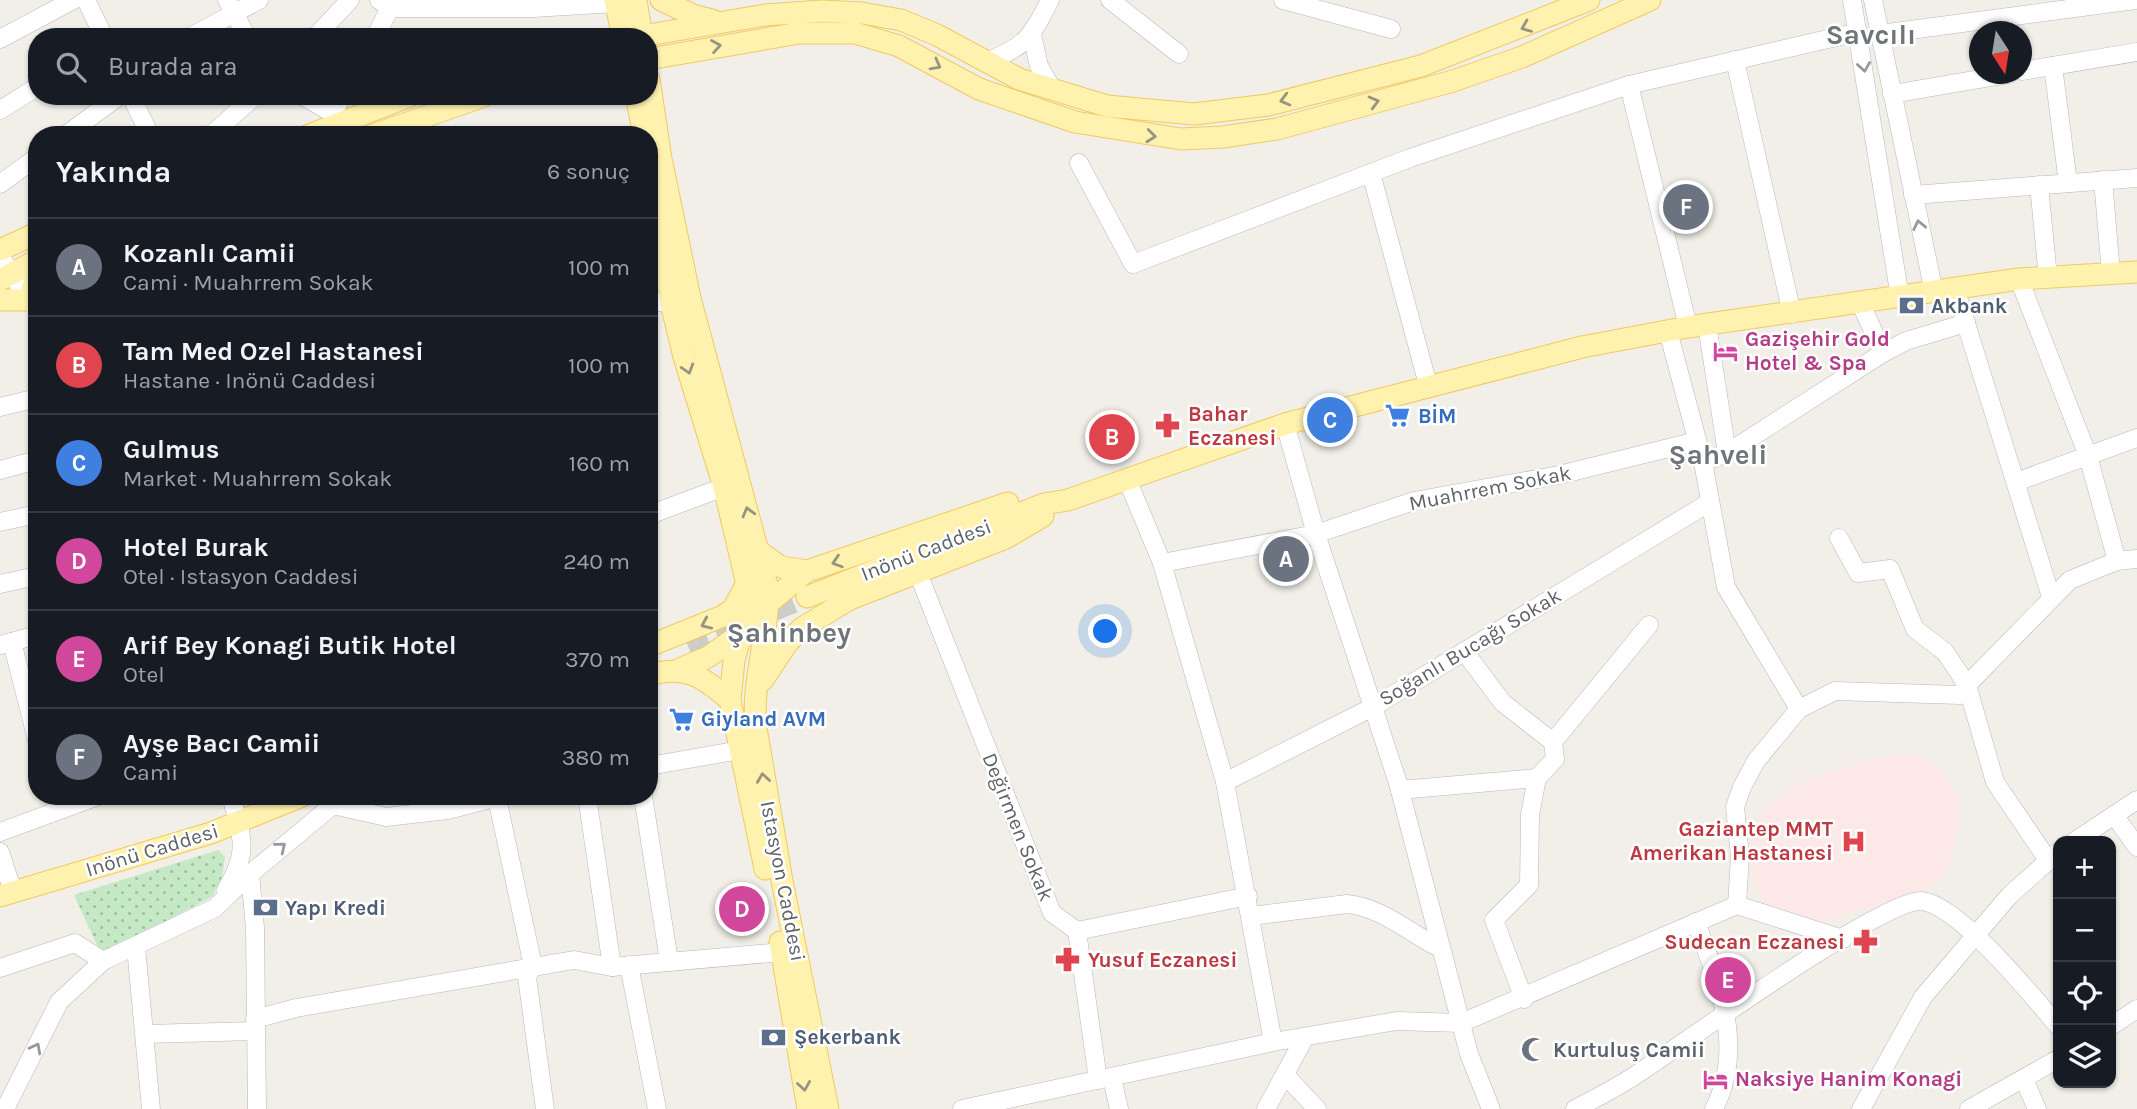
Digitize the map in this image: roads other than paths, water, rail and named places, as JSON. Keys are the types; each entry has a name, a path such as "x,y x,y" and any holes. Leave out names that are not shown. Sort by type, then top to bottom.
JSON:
{"main road":[{"path":"662,0 695,16 721,22"},
{"path":"658,32 721,22 822,11 862,13 901,20 937,35 1020,79 1107,106 1194,114 1268,105 1421,66 1589,0"},
{"path":"658,57 799,33 855,33 899,46 990,94 1074,122 1181,139 1223,137 1277,129 1453,81 1522,57 1650,0"},
{"path":"622,1 633,28"},
{"path":"658,76 666,66 685,52"},
{"path":"325,126 339,118 381,105"},
{"path":"399,126 458,105"},
{"path":"625,105 641,126"},
{"path":"642,126 644,105"},
{"path":"649,105 654,126"},
{"path":"658,145 681,301"},
{"path":"658,203 747,583 748,610 741,634 730,699 782,952 808,1109"},
{"path":"0,250 28,237"},
{"path":"758,688 788,642 802,628 850,599 1006,538 1067,495 1194,440 1290,409 1425,374 1687,325 2048,267 2137,261"},
{"path":"4,269 28,262"},
{"path":"1932,286 1955,288 2020,279 2137,272"},
{"path":"1791,309 1860,302 1899,292"},
{"path":"0,300 28,304"},
{"name":"Istasyon Caddesi","path":"681,301 760,552 769,602 764,653 754,706 765,793 828,1109"},
{"path":"658,673 680,669 708,657 741,634 769,602 807,571 1005,504 1067,495 1127,479 1285,424 1527,359 1687,325"},
{"name":"Inönü Caddesi","path":"807,597 1067,495"},
{"path":"760,552 781,567 807,571"},
{"path":"658,642 723,616 733,609 747,583"},
{"path":"658,658 688,646"},
{"path":"680,669 706,680 730,699"},
{"name":"Inönü Caddesi","path":"7,894 239,823 281,805"}],"street":[{"path":"0,39 73,0"},
{"path":"86,0 100,28"},
{"path":"202,28 230,7 259,0"},
{"path":"324,28 350,0"},
{"path":"986,62 1010,52 1032,35 1050,0"},
{"path":"1110,0 1179,54"},
{"path":"1283,0 1391,29"},
{"path":"1852,0 1899,292"},
{"path":"1873,0 1932,286"},
{"path":"1880,34 2135,0"},
{"path":"377,28 385,4 622,1"},
{"path":"230,7 242,28"},
{"path":"1079,163 1133,264 1371,173 1629,85 1858,32"},
{"path":"1032,35 1039,66 1052,89"},
{"path":"2032,69 2137,52"},
{"path":"1735,60 1791,309"},
{"path":"2053,66 2068,183"},
{"path":"1892,94 1969,81"},
{"path":"1629,85 1687,325 1727,453"},
{"path":"0,110 28,93"},
{"path":"78,126 107,105"},
{"path":"135,105 146,126"},
{"path":"221,126 245,105"},
{"path":"318,105 339,118 341,105"},
{"path":"0,184 28,163"},
{"path":"1371,173 1425,374"},
{"path":"1913,195 2137,178"},
{"path":"2103,180 2110,262"},
{"path":"2039,185 2048,267"},
{"path":"4,269 28,299"},
{"path":"2020,279 2088,456 2117,561"},
{"path":"1955,288 2051,597"},
{"path":"658,301 681,301"},
{"path":"1860,302 1882,353"},
{"path":"1703,462 1727,453 1882,353 1906,341 1966,323"},
{"path":"1687,325 1697,441 1726,587 1799,709"},
{"path":"0,407 28,400"},
{"path":"1285,424 1316,534 1400,790 1438,947 1491,1109"},
{"path":"2015,482 2137,438"},
{"name":"Muahrrem Sokak","path":"1162,563 1316,534 1414,501 1559,475 1697,441"},
{"path":"0,470 28,462"},
{"path":"1127,479 1162,563 1225,782 1273,1042"},
{"path":"658,506 724,487"},
{"name":"Soğanlı Bucağı Sokak","path":"1225,782 1373,707 1710,502"},
{"path":"0,522 28,516"},
{"path":"1839,538 1858,573 1890,569 1915,629 1945,652 1967,685 1995,782 2053,856 1974,935 1923,997 1861,1109"},
{"path":"1737,905 1740,856 1735,807 1756,761 1799,709 1835,691 1960,695 2070,580 2117,561 2137,559"},
{"name":"Değirmen Sokak","path":"918,573 1052,914 1077,931"},
{"path":"0,584 28,578"},
{"path":"1553,742 1649,625"},
{"path":"28,637 6,643 28,689"},
{"path":"1464,651 1503,703 1553,742 1555,759 1537,778 1530,815 1529,885 1494,920 1524,999"},
{"path":"658,764 740,750"},
{"path":"1400,790 1537,778"},
{"path":"2082,836 2137,800"},
{"path":"0,832 50,805"},
{"path":"215,908 236,872 244,836 234,805"},
{"path":"5,1109 60,1002 103,961 215,908 328,805"},
{"path":"346,805 386,817 468,805"},
{"path":"501,805 533,966 527,977 545,1109"},
{"path":"589,805 621,966 657,1109"},
{"path":"644,805 668,961"},
{"path":"2114,814 2137,847"},
{"path":"0,852 7,894"},
{"path":"250,874 255,928 257,1109"},
{"path":"1119,1109 1105,1079 1077,931 1248,896"},
{"path":"1576,1109 1630,1079 1725,1012 1843,939 1914,901 1931,904 1974,935 2022,984 2056,1025"},
{"path":"1251,916 1348,904 1362,905 1374,908 1408,933 1438,947"},
{"path":"962,1109 1273,1042 1397,1021 1461,1023 1524,999 1737,905 1843,939"},
{"path":"1696,922 1725,1012 1730,1056 1714,1109"},
{"path":"0,968 75,943 103,961"},
{"path":"136,947 151,1109"},
{"path":"146,1034 255,1025 296,1008 574,960 621,966 782,952"},
{"path":"2116,1020 2137,1009"},
{"path":"1266,1109 1305,1037"},
{"path":"1969,1109 2053,1062"},
{"path":"1284,1075 1317,1109"},
{"path":"2024,1079 2038,1109"}],"tunnel":[{"path":"688,646 807,597"}],"place":[{"name":"Ayşe Bacı Camii","path":"1686,207"},
{"name":"Akbank","path":"1911,306"},
{"name":"Gazişehir Gold Hotel & Spa","path":"1725,351"},
{"name":"BİM","path":"1398,416"},
{"name":"Gulmus","path":"1330,420"},
{"name":"Bahar Eczanesi","path":"1168,426"},
{"name":"Tam Med Ozel Hastanesi","path":"1112,437"},
{"name":"Kozanlı Camii","path":"1286,559"},
{"name":"Giyland AVM","path":"681,719"},
{"name":"Gaziantep MMT Amerikan Hastanesi","path":"1853,841"},
{"name":"Yapı Kredi","path":"265,908"},
{"name":"Hotel Burak","path":"742,909"},
{"name":"Sudecan Eczanesi","path":"1865,942"},
{"name":"Yusuf Eczanesi","path":"1068,960"},
{"name":"Arif Bey Konagi Butik Hotel","path":"1728,980"},
{"name":"Şekerbank","path":"774,1037"},
{"name":"Kurtuluş Camii","path":"1533,1050"},
{"name":"Naksiye Hanim Konagi","path":"1715,1079"}],"district":[{"name":"Savcılı","path":"1871,34"},
{"name":"Şahveli","path":"1718,454"},
{"name":"Şahinbey","path":"789,632"}]}
